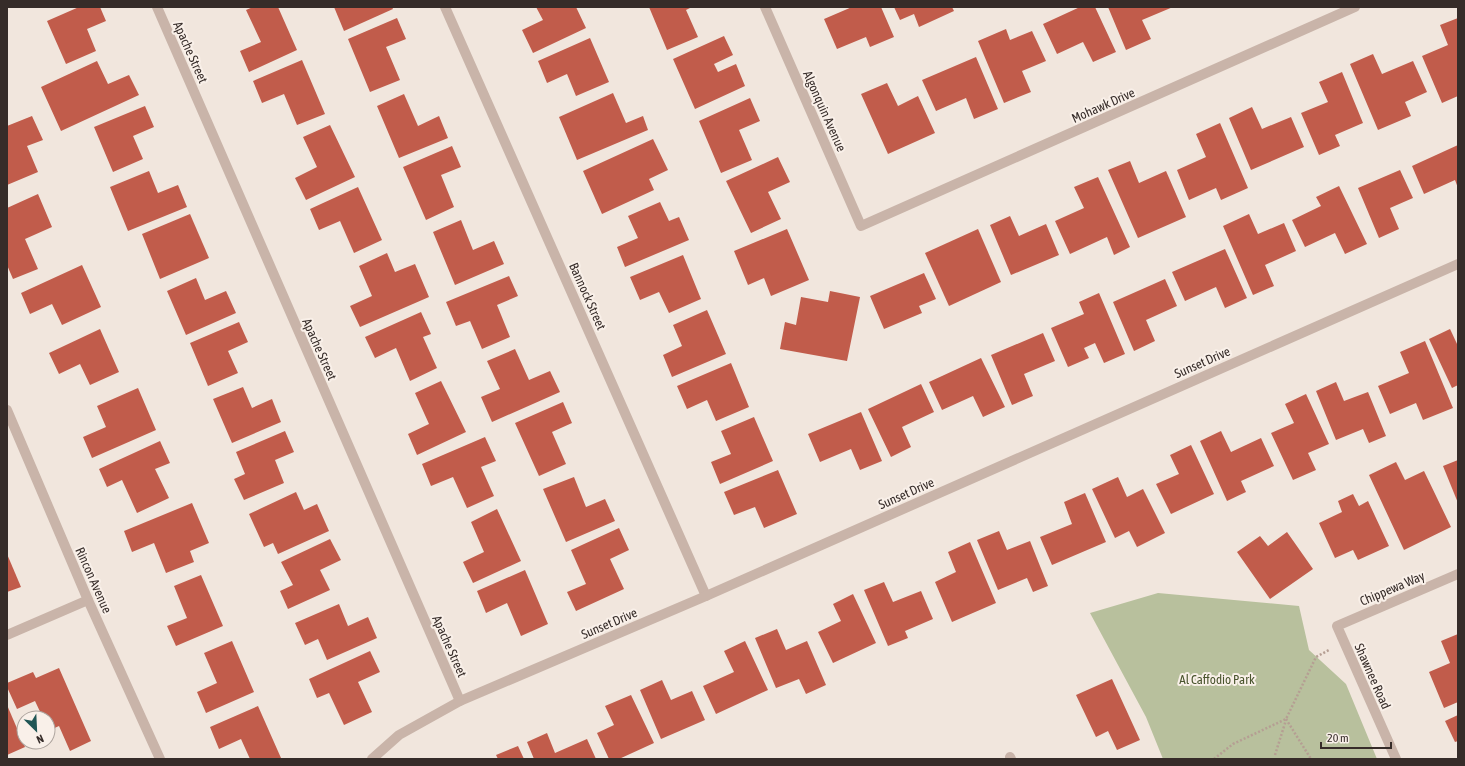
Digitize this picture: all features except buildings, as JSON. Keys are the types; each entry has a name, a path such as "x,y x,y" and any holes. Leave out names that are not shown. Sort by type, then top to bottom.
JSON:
{"street":[{"name":"Apache Street","path":"157,7 460,701"},
{"name":"Bannock Street","path":"445,7 706,596"},
{"name":"Algonquin Avenue","path":"765,7 861,226"},
{"name":"Mohawk Drive","path":"861,226 1355,7"},
{"name":"Sunset Drive","path":"372,759 399,735 460,701 706,596 1458,264"},
{"name":"Rincon Avenue","path":"7,410 88,600 160,759"},
{"name":"Chippewa Way","path":"1337,626 1458,574"},
{"path":"7,635 88,600"},
{"name":"Shawnee Road","path":"1337,626 1396,759"}],"path":[{"path":"1275,756 1286,719 1316,657 1344,643"},
{"path":"1214,759 1233,744 1286,719"},
{"path":"1286,719 1311,759"}],"green space":[{"name":"Al Caffodio Park","path":"1158,593 1299,606 1309,650 1346,684 1377,759 1163,759 1146,717 1090,613"}]}
